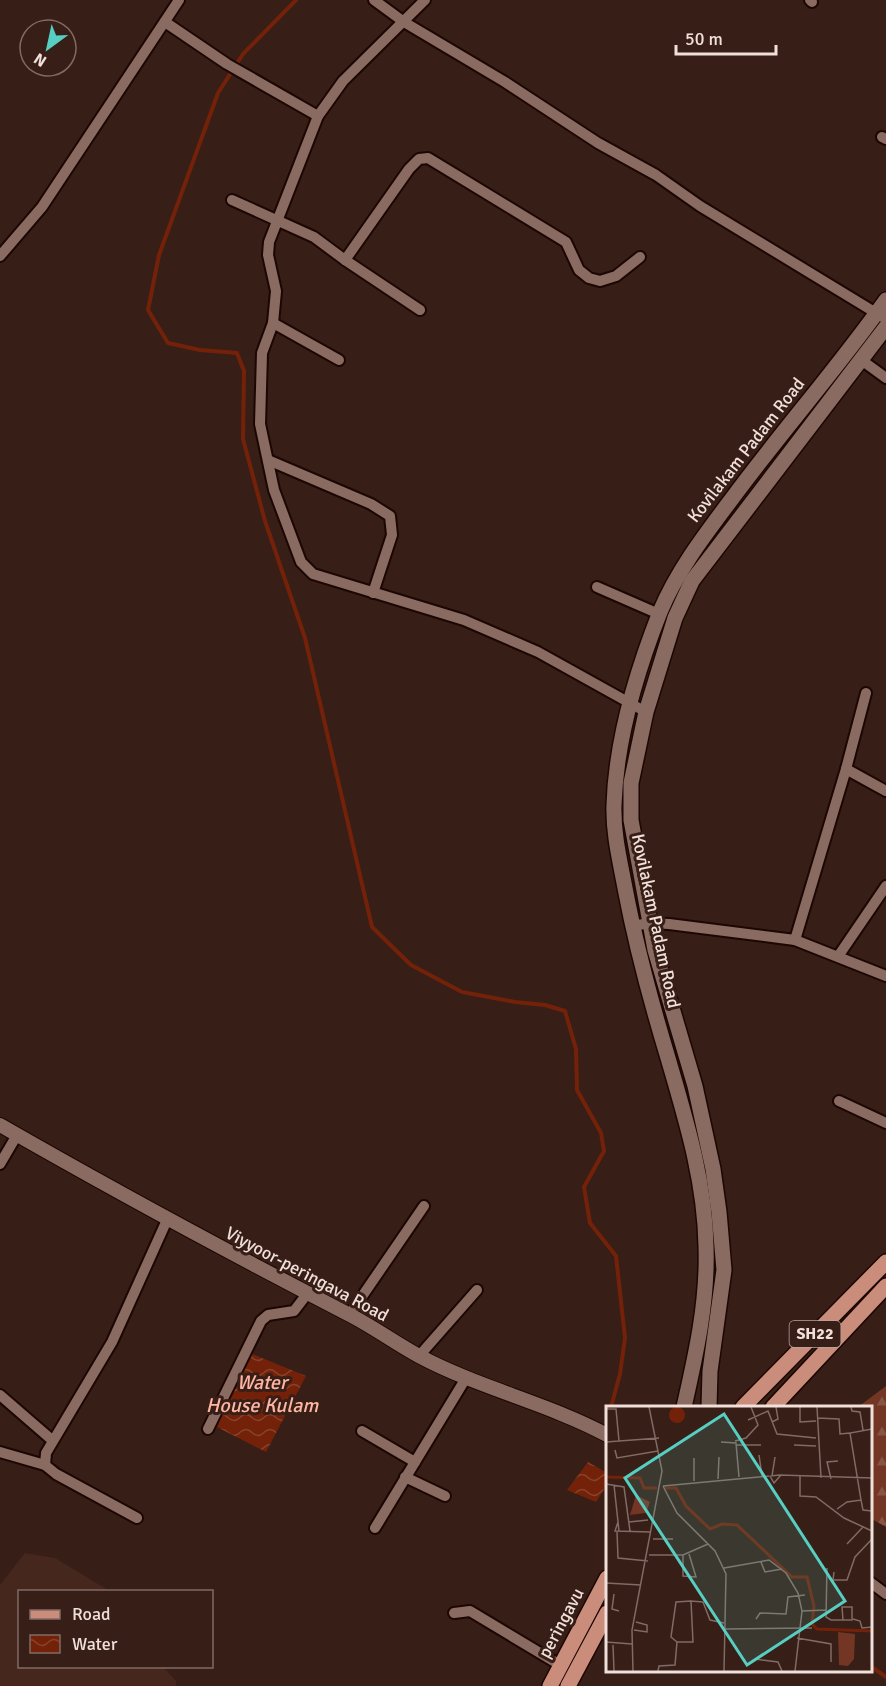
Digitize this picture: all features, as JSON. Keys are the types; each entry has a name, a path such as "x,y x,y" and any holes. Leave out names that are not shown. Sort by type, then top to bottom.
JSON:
{"main road":[{"name":"Kovilakam Padam Road","path":"684,1406 699,1344 704,1304 706,1246 700,1184 690,1129 645,977 618,852 614,808 617,764 642,659 659,614 678,576 701,540 881,317 886,300"},
{"name":"Kovilakam Padam Road","path":"709,1406 710,1371 724,1270 719,1212 713,1169 695,1086 654,950 631,820 631,783 646,712 675,618 692,581 886,327"},
{"name":"SH22","path":"744,1406 886,1262"},
{"name":"SH22","path":"773,1406 886,1286"},
{"name":"peringavu","path":"550,1686 606,1580"},
{"path":"568,1686 606,1615"}],"street":[{"path":"0,256 42,207 179,0"},
{"path":"374,0 404,22 505,82 598,143 656,175 700,206 881,317"},
{"path":"425,0 343,81 318,116 269,242 268,255 276,291 273,323 262,353 260,424 274,490 301,562 313,574 464,620 538,652 646,712"},
{"path":"165,22 227,64 318,116"},
{"path":"345,260 409,169 419,159 429,158 566,242 579,270 589,278 600,281 616,276 640,257"},
{"path":"232,200 314,237 420,310"},
{"path":"273,323 339,360"},
{"path":"860,359 886,378"},
{"path":"268,460 371,504 390,516 392,536 374,593"},
{"path":"597,587 659,614"},
{"path":"795,940 866,693"},
{"path":"846,769 886,791"},
{"path":"839,955 886,886"},
{"path":"633,926 649,923 795,940 839,955 886,976"},
{"path":"839,1101 886,1123"},
{"name":"Viyyoor-peringava Road","path":"0,1125 167,1220 307,1294 350,1314 419,1356 466,1378 574,1418 606,1434"},
{"path":"0,1164 17,1135"},
{"path":"350,1314 423,1206"},
{"path":"45,1465 46,1453 52,1440 112,1342 167,1220"},
{"path":"419,1356 452,1315 477,1290"},
{"path":"208,1430 261,1321 267,1315 294,1311 307,1294"},
{"path":"375,1528 466,1378"},
{"path":"0,1395 52,1440"},
{"path":"362,1431 415,1462"},
{"path":"0,1452 45,1465 56,1474 137,1518"},
{"path":"405,1477 445,1496"},
{"path":"871,1583 886,1594"},
{"path":"454,1612 470,1611 560,1665"}],"shaded area":[{"path":"25,1553 55,1558 108,1590 18,1590 18,1668 164,1668 176,1681 176,1686 0,1686 0,1585"}],"green space":[{"path":"886,1386 886,1527 871,1519 871,1406 859,1406"}],"water":[{"name":"Water House Kulam","path":"245,1351 306,1376 266,1452 217,1427"},
{"path":"588,1462 606,1472 606,1487 596,1502 567,1490"}],"waterway":[{"path":"296,0 243,54 218,93 159,255 148,310 168,343 200,350 237,353 244,371 243,439 265,521 305,638 372,927 411,965 462,992 545,1005 565,1011 576,1049 577,1090 601,1133 604,1151 584,1187 590,1223 616,1256 625,1338 620,1374 611,1406"},
{"path":"871,1667 886,1677"}]}
